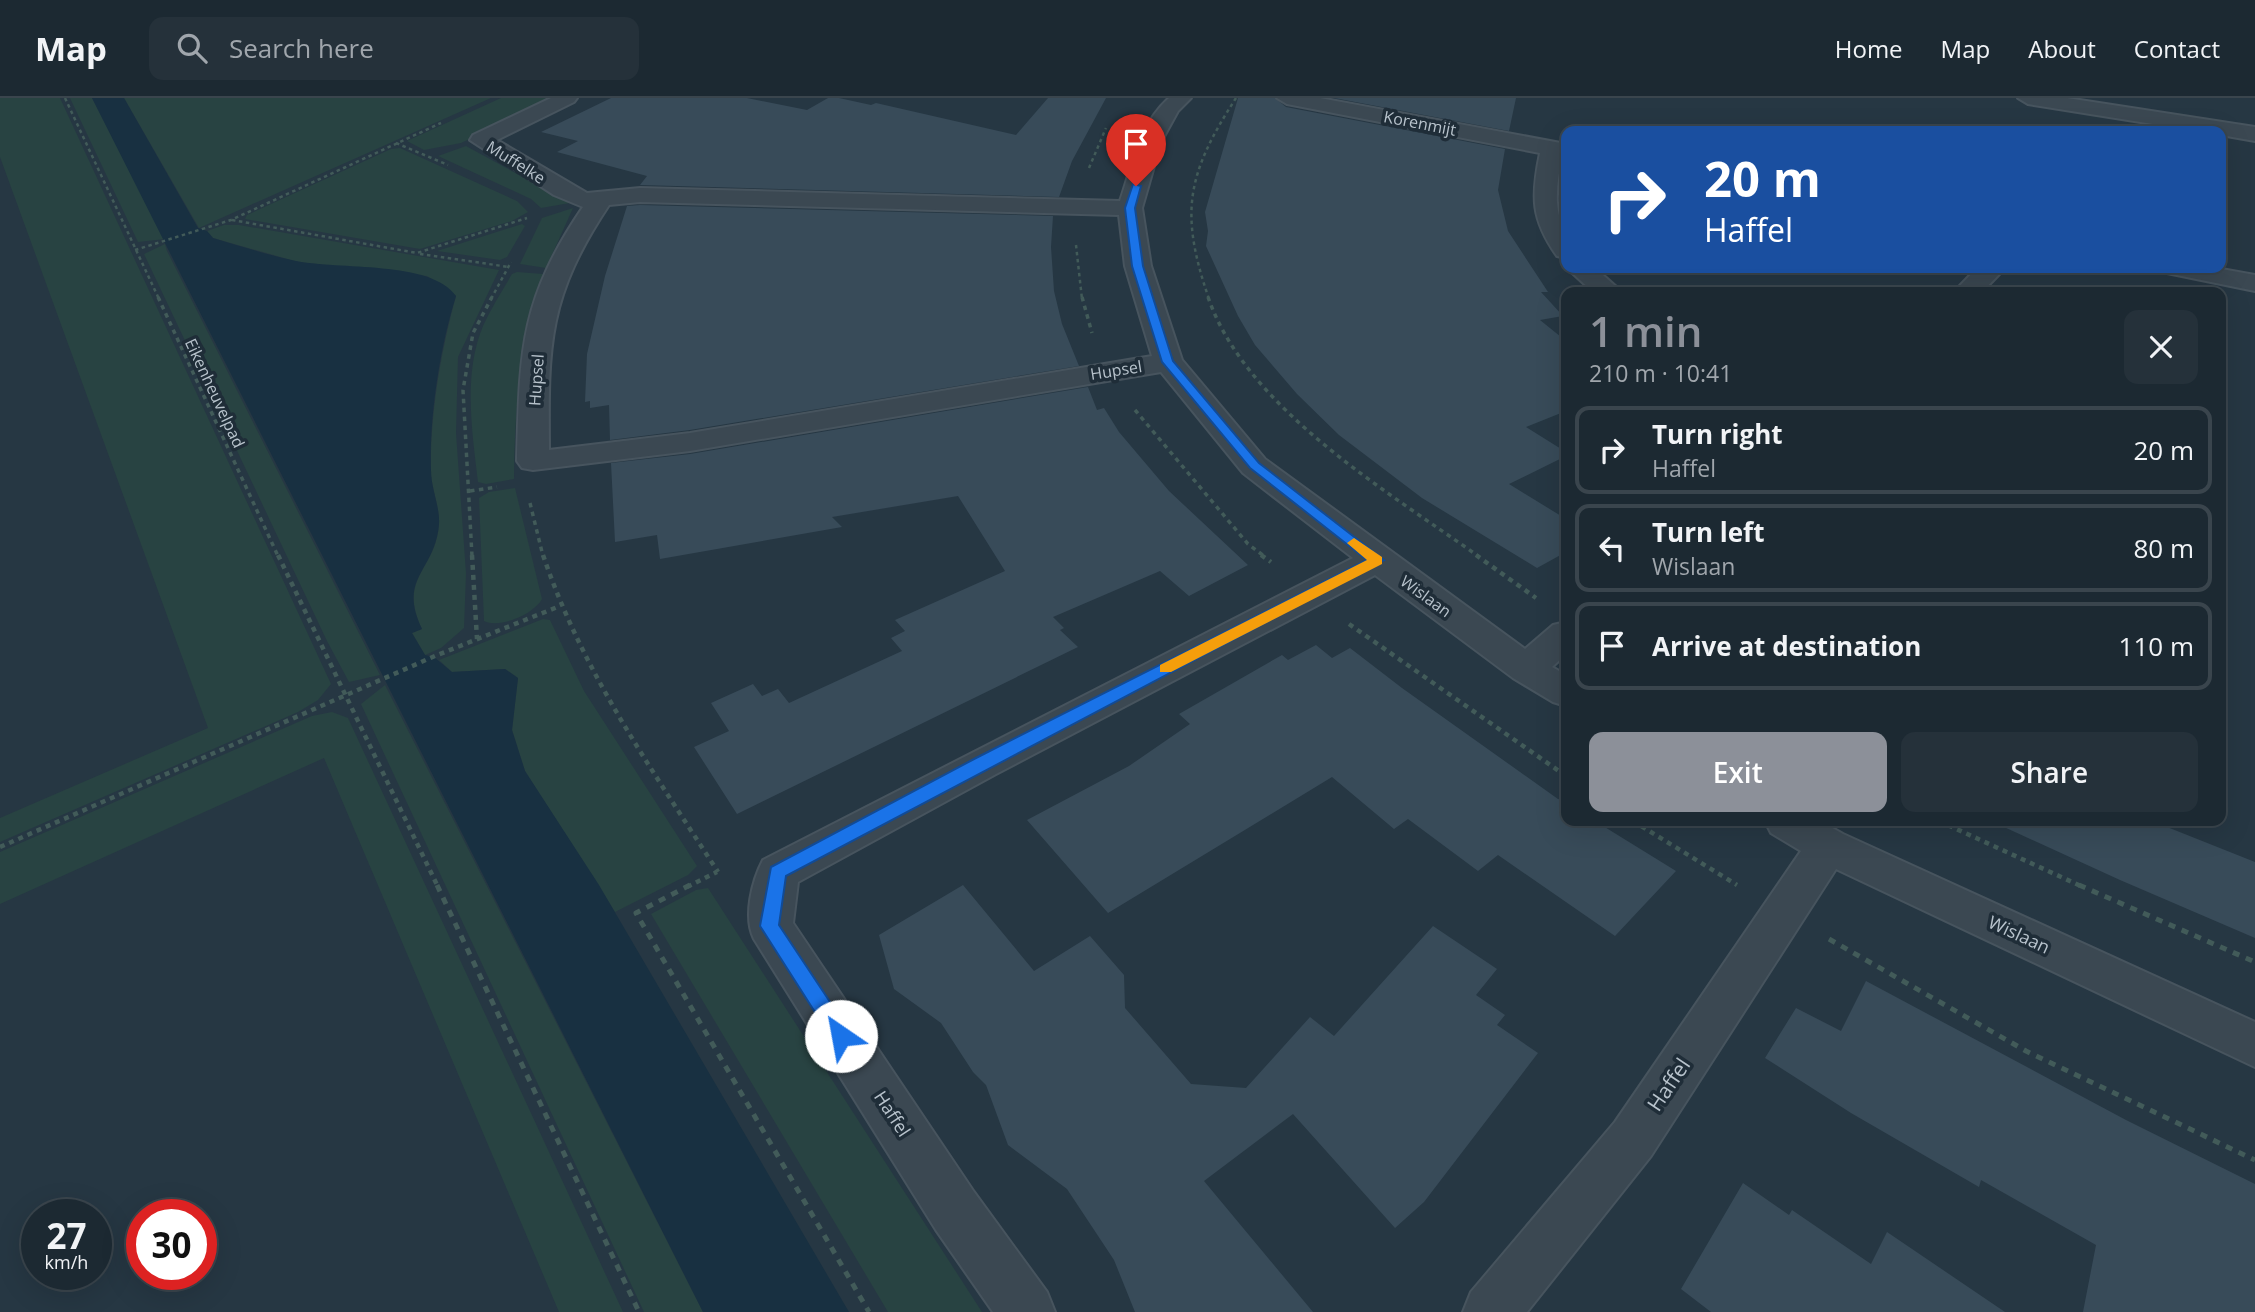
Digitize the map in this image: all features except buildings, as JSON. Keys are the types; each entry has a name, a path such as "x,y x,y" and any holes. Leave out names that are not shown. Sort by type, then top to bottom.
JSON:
{"street":[{"name":"Muffelke","path":"567,98 481,140 562,190 584,200 600,200"},
{"name":"Wislaan","path":"1181,98 1170,108 1150,142 1130,208 1138,266 1168,362 1254,466 1526,669 1561,689"},
{"name":"Korenmijt","path":"1287,98 1559,150 1542,197 1555,236 1561,244"},
{"path":"2028,98 2205,126"},
{"path":"2226,129 2255,134"},
{"path":"600,200 640,195 1130,208"},
{"name":"Hupsel","path":"600,200 572,240 545,300 536,365 533,461 690,442 1168,362"},
{"path":"1586,273 1603,287"},
{"path":"1972,287 1987,273"},
{"path":"2202,273 2255,283"},
{"path":"778,872 982,763 1377,560"},
{"path":"1526,669 1561,638"},
{"name":"Wislaan","path":"1794,826 1828,846 2255,1045"},
{"name":"Haffel","path":"1491,1312 1633,1139 1828,846"},
{"name":"Haffel","path":"778,872 769,926 955,1212 1027,1312"}],"path":[{"name":"Eikenheuvelpad","path":"65,98 311,627 347,696 639,1312"},
{"path":"1236,98 1208,143 1191,193 1194,256 1212,309 1243,362 1315,439 1541,601"},
{"path":"135,250 230,220 446,121"},
{"path":"396,143 459,170"},
{"path":"417,253 535,215 530,226"},
{"path":"230,220 417,253 508,267 558,271"},
{"path":"477,639 463,390 473,333 514,256"},
{"path":"533,461 526,482 538,541 560,606 603,694 717,872"},
{"path":"0,847 435,656 560,606"},
{"path":"1641,826 1783,914 2026,1051 2255,1160"},
{"path":"1950,826 2046,872 2255,962"},
{"path":"778,872 717,872 636,913 869,1312"}],"green space":[{"path":"0,98 60,98 331,684 318,700 298,712 0,842 0,818 208,728 0,157"},
{"path":"70,98 92,98 165,239 138,242"},
{"path":"124,98 491,98 199,228"},
{"path":"501,98 557,98 461,143 424,150 407,141"},
{"path":"466,146 570,203 541,208 531,199 438,156"},
{"path":"400,148 517,201 528,212 512,221 420,249 245,219 247,215 391,149"},
{"path":"573,208 546,268 520,264 542,218"},
{"path":"522,224 525,226 507,257 500,260 437,251"},
{"path":"224,225 239,225 499,270 458,357 456,433 466,573 464,628 441,648 425,655 412,633 422,629 415,611 414,597 420,575 432,553 439,524 431,477 432,427 441,360 456,296 427,276 298,262 213,238 207,231"},
{"path":"165,244 380,675 349,682 327,641 144,254"},
{"path":"512,274 543,274 529,326 520,375 514,479 486,484 478,482 473,443 473,363 486,319"},
{"path":"515,488 542,599 532,610 516,619 491,623 484,621 479,498 489,492"},
{"path":"543,619 550,620 584,691 697,866 688,875 615,912 525,771 512,730 518,678 505,669 452,672 439,660"},
{"path":"385,685 703,1312 644,1312 361,704"},
{"path":"332,712 348,718 623,1312 559,1312 324,758 0,904 0,852 312,716"},
{"path":"708,888 982,1312 888,1312 651,914 696,890"}],"water":[{"path":"92,98 124,98 198,228 207,231 213,238 296,261 405,271 444,285 456,296 441,360 432,428 431,477 439,524 431,553 415,586 415,612 422,629 412,633 425,655 434,657 452,672 505,669 518,678 512,730 525,771 599,885 849,1312 703,1312"}],"slow traffic":[{"path":"1166,669 1377,560 1354,543"}],"route":[{"path":"841,1036 769,926 778,872 982,763 1377,560 1254,466 1168,362 1138,266 1130,208 1136,186"}]}
